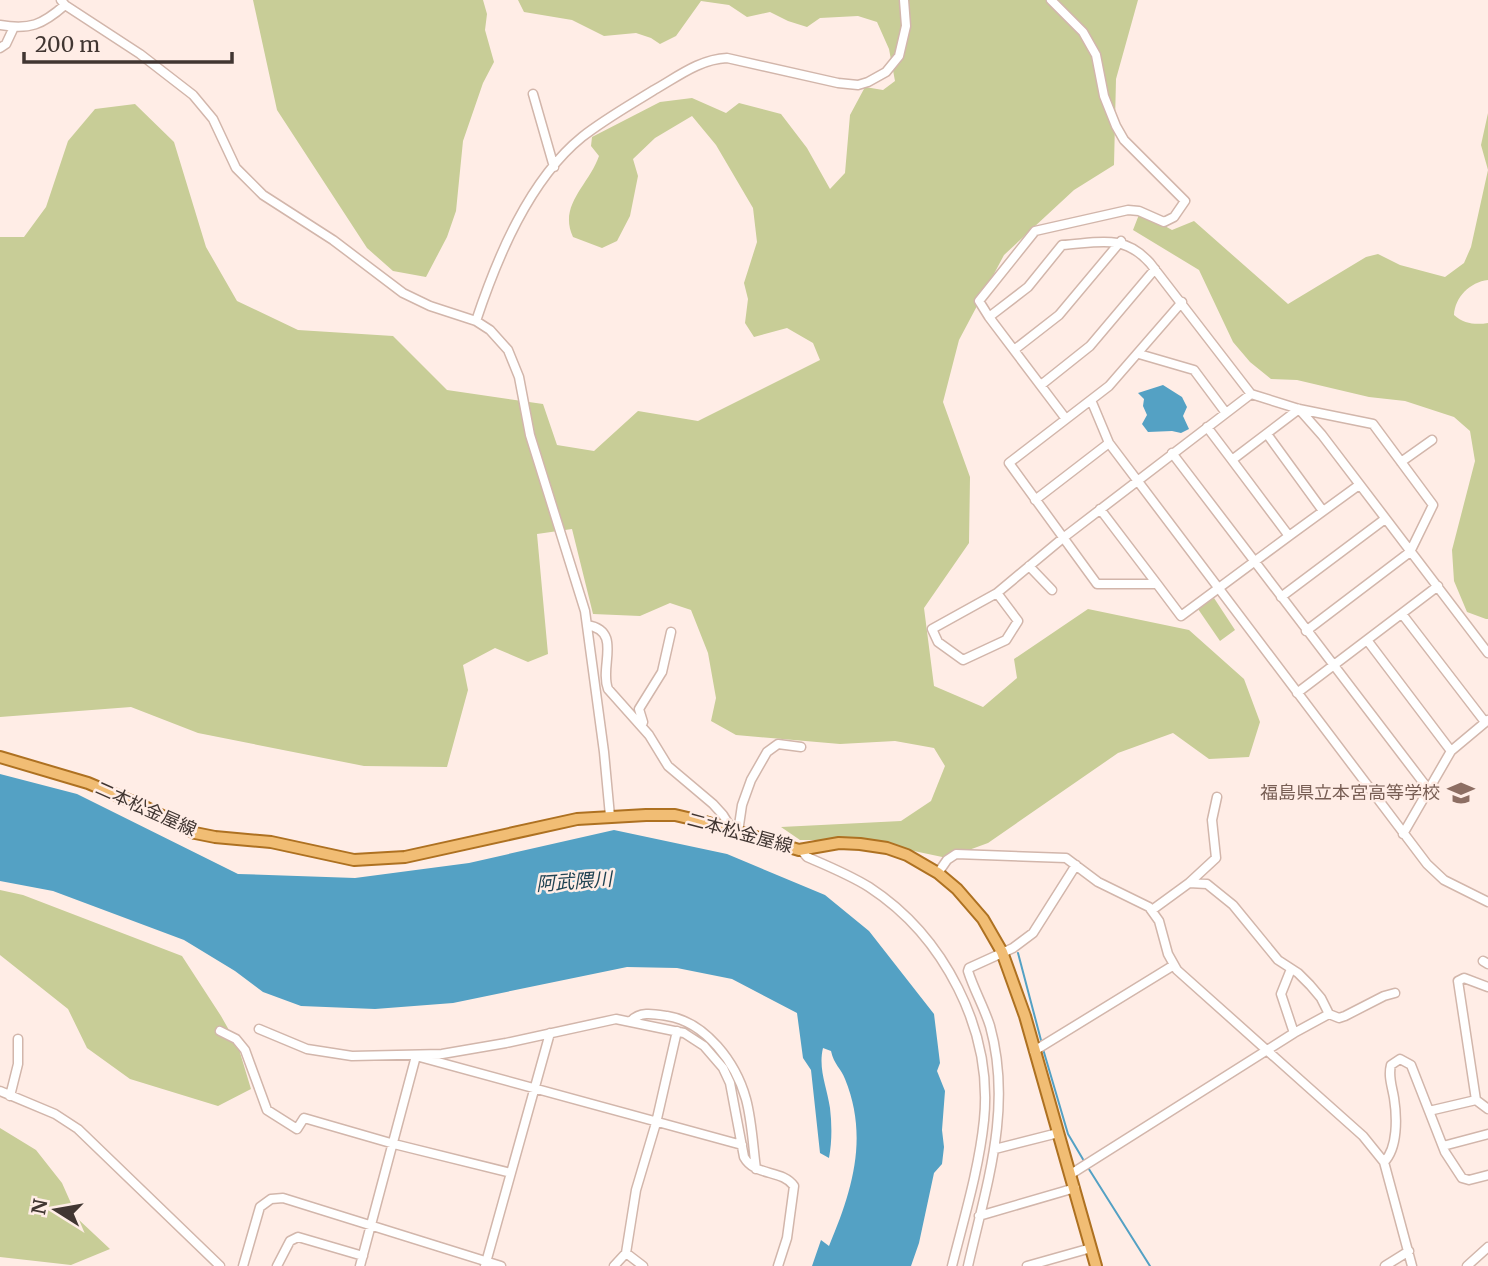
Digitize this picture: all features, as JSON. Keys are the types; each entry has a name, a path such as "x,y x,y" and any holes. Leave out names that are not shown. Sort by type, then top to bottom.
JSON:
{"main road":[{"name":"二本松金屋線","path":"0,757 88,783 147,808 195,833 279,843 354,860 405,856 577,819 610,816 675,816 801,850 839,843 887,848 915,859 957,888 983,919 1002,952 1039,1048 1058,1133 1096,1266"}],"street":[{"path":"476,321 509,236 543,180 583,136 697,65 717,58 838,83 858,85 868,82 886,72 899,57 906,26 904,0"},
{"path":"1051,0 1083,32 1096,55 1104,96 1124,140 1185,201 1174,217 1164,222 1139,211 1128,210 1035,231 979,301 1066,418"},
{"path":"0,25 30,27 39,24 63,3 140,54 193,95 212,119 236,168 262,195 333,240 403,293 430,306 476,321 495,335 513,360 519,377 530,435 577,583 587,625 610,816"},
{"path":"0,48 6,44 14,27"},
{"path":"533,94 554,167"},
{"path":"989,317 1028,287 1062,245 1121,241 1141,253 1155,269 1251,394 1300,409 1373,424 1433,505 1410,552 1306,631"},
{"path":"1014,349 1059,315 1121,241"},
{"path":"1041,385 1090,346 1155,269"},
{"path":"1157,584 1097,584 1009,463 1110,386 1182,302"},
{"path":"1139,354 1194,370 1226,413"},
{"path":"997,593 1018,621 1006,640 963,660 938,642 932,629 997,593 1063,538 1251,394"},
{"path":"1091,400 1109,443 1136,481 1403,834 1444,880 1488,902"},
{"path":"1232,460 1300,409"},
{"path":"1300,409 1488,653"},
{"path":"1207,427 1289,536"},
{"path":"1267,434 1323,511"},
{"path":"1401,462 1432,440"},
{"path":"1035,500 1109,443"},
{"path":"1172,453 1429,790"},
{"path":"1101,509 1181,616 1359,485"},
{"path":"1281,597 1385,519"},
{"path":"1029,566 1052,590"},
{"path":"1297,693 1438,586"},
{"path":"1402,614 1487,721 1451,751 1403,834"},
{"path":"587,625 600,629 606,637 608,689 647,732 668,765 713,804 736,831"},
{"path":"647,732 639,709 662,672 671,632"},
{"path":"1367,640 1451,751"},
{"path":"736,831 746,792 767,752 778,744 801,747"},
{"path":"1152,910 1216,859 1212,820 1217,797"},
{"path":"801,850 807,857 869,887 917,928 939,955 968,1012 984,1068 984,1119 972,1187 952,1266"},
{"path":"938,873 947,860 956,854 1066,858 1098,882 1152,910 1159,921 1168,954 1174,965 1363,1136 1384,1162 1412,1266"},
{"path":"968,1265 995,1149 1000,1099 998,1063 990,1027 968,971 969,968 1021,943 1039,925 1076,864"},
{"path":"1189,883 1207,884 1233,905 1278,960 1311,985 1329,1014 1339,1018 1395,993"},
{"path":"1039,1048 1174,965"},
{"path":"1290,969 1282,994 1294,1033"},
{"path":"1488,987 1464,978 1458,981 1476,1100 1488,1109"},
{"path":"631,1021 643,1014 670,1016 685,1021 716,1045 731,1066 747,1101 756,1169"},
{"path":"1071,1174 1294,1033 1329,1014"},
{"path":"259,1029 297,1045 352,1056 416,1056 494,1045 616,1019 689,1035 723,1068 734,1099 748,1164 789,1180 795,1189 778,1266"},
{"path":"220,1031 236,1039 245,1050 267,1110 298,1129 304,1118 511,1173"},
{"path":"614,1266 626,1253 636,1190 656,1123 677,1031"},
{"path":"486,1264 550,1033"},
{"path":"10,1096 18,1063 18,1039"},
{"path":"416,1056 742,1145"},
{"path":"360,1266 416,1056"},
{"path":"1384,1162 1391,1155 1394,1136 1395,1113 1389,1072 1395,1061 1406,1060 1411,1065 1443,1146 1462,1178 1469,1180 1488,1175"},
{"path":"0,1091 55,1114 78,1129 220,1266"},
{"path":"1429,1111 1476,1100"},
{"path":"995,1149 1058,1133"},
{"path":"1443,1146 1488,1134"},
{"path":"979,1216 1075,1188"},
{"path":"243,1266 260,1207 271,1199 283,1198 486,1264 501,1266"},
{"path":"277,1266 290,1241 298,1237 363,1256"},
{"path":"1467,1266 1488,1247"},
{"path":"1027,1266 1091,1248"},
{"path":"1385,1266 1409,1251"},
{"path":"626,1253 643,1266"}],"green space":[{"path":"253,0 483,0 487,14 485,30 494,62 483,83 463,141 456,211 447,237 426,277 393,271 367,248 277,110"},
{"path":"518,0 1138,0 1116,79 1114,165 1074,190 1004,255 959,340 943,402 970,477 969,543 924,608 934,686 983,707 1017,678 1014,659 1088,609 1189,630 1244,679 1260,722 1249,757 1209,759 1173,733 1118,753 988,843 947,858 862,840 800,840 781,827 901,821 931,801 945,766 934,748 895,741 840,744 736,735 711,721 716,698 708,653 691,610 670,603 640,616 593,614 572,529 537,534 548,654 528,662 495,648 463,665 468,690 447,767 364,766 198,733 131,707 0,717 0,237 24,237 46,207 68,141 95,109 135,104 174,142 206,247 237,301 298,330 393,336 447,390 543,404 557,445 594,451 638,411 698,421 820,360 813,343 787,328 754,337 745,323 748,299 744,283 757,242 753,208 716,145 692,116 655,138 633,159 638,176 630,216 617,241 602,248 573,237 569,215 599,156 591,146 592,137 660,102 692,98 726,113 739,103 781,114 807,148 830,189 845,173 850,115 865,87 883,90 895,81 889,49 877,22 858,16 820,18 807,27 770,12 747,17 729,5 701,1 676,36 660,44 636,33 604,36 572,20 524,12"},
{"path":"1488,113 1488,170 1481,145"},
{"path":"1488,170 1488,280 1470,287 1460,297 1454,315 1470,323 1488,323 1486,619 1467,612 1454,581 1452,550 1475,461 1470,431 1454,417 1405,401 1369,397 1297,380 1271,379 1250,362 1233,342 1199,270 1133,230 1140,212 1172,230 1194,221 1288,304 1366,257 1378,254 1400,265 1445,277 1464,263 1471,247"},
{"path":"1214,598 1235,630 1220,641 1198,609"},
{"path":"0,890 23,895 182,956 238,1046 251,1089 218,1106 130,1079 87,1048 68,1009 0,955"},
{"path":"0,1128 36,1150 62,1183 78,1219 110,1249 71,1265 0,1257"}],"water":[{"path":"1163,385 1182,397 1187,407 1183,416 1189,429 1181,433 1148,432 1142,424 1147,415 1143,406 1144,399 1138,393"},
{"name":"阿武隈川","path":"0,774 77,794 238,874 355,878 469,863 614,830 727,854 825,895 869,931 934,1014 940,1063 937,1071 945,1091 942,1130 944,1147 942,1164 934,1173 919,1243 911,1266 812,1266 821,1240 829,1246 845,1205 855,1164 856,1122 843,1075 831,1051 823,1048 822,1071 830,1108 831,1146 829,1158 820,1153 811,1070 803,1058 797,1013 732,979 677,968 627,967 453,1003 375,1009 301,1006 263,992 235,971 184,940 53,891 0,881"}],"waterway":[{"path":"1018,953 1042,1044"},
{"path":"1043,1049 1068,1134 1084,1161"},
{"path":"1087,1166 1150,1266"}],"place":[{"name":"福島県立本宮高等学校","path":"1461,793"}]}
